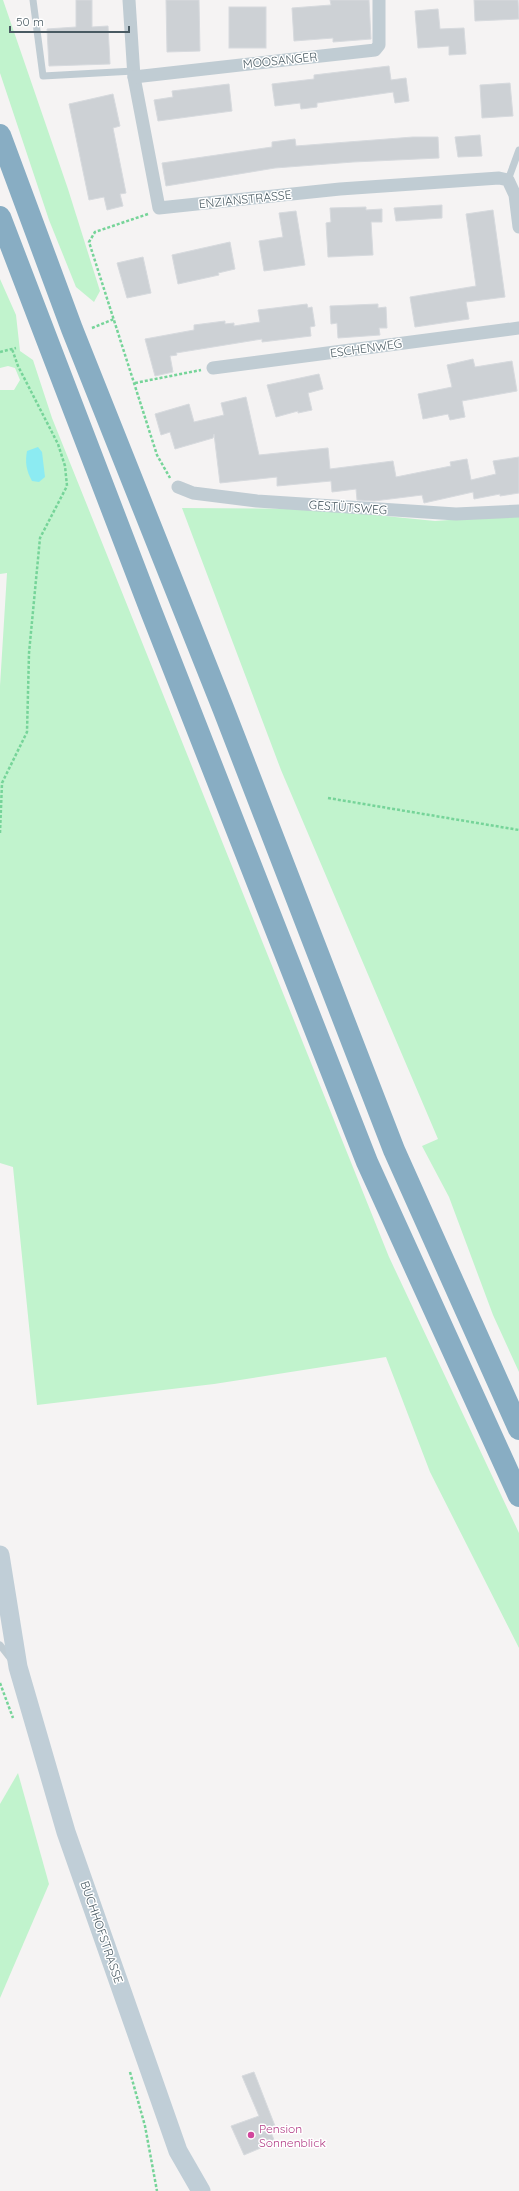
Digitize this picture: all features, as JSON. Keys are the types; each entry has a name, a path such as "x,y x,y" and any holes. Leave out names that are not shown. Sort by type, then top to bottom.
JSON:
{"highway":[{"path":"0,136 75,336 220,700 394,1150 519,1429"},
{"path":"0,217 140,582 367,1162 519,1496"}],"main road":[{"name":"BUCHHOFSTRASSE","path":"0,1555 18,1667 69,1839 178,2151 201,2191"}],"street":[{"path":"129,0 134,74 159,208"},
{"name":"MOOSANGER","path":"134,74 375,50 379,45 379,0"},
{"name":"ENZIANSTRASSE","path":"159,208 340,189 499,178 508,180"},
{"path":"508,180 515,195 519,227"},
{"name":"ESCHENWEG","path":"213,368 519,328"},
{"name":"GESTÜTSWEG","path":"178,487 193,493 265,502 456,514 519,511"}],"lane":[{"path":"33,0 43,76 134,74"},
{"path":"508,180 519,150"},
{"name":"BUCHHOFSTRASSE","path":"0,1646 18,1667"}],"path":[{"path":"159,208 95,232 89,242 157,455 166,474 178,487"},
{"path":"92,328 114,319"},
{"path":"0,352 16,348"},
{"path":"0,833 2,783 27,732 29,653 40,538 67,486 65,466 58,444 18,366 12,349"},
{"path":"134,383 174,374 213,368"},
{"path":"328,798 519,830"}],"green space":[{"path":"0,0 3,0 68,189 100,291 94,302 76,287 49,220 0,73"},
{"path":"0,279 16,315 20,351 33,360 52,418 389,1257 519,1533 519,1648 430,1472 386,1357 214,1384 37,1405 13,1167 0,1163 0,686 7,573 0,574 0,390 14,390 20,380 15,368 8,366 0,368"},
{"path":"182,508 315,509 435,521 519,515 519,1372 493,1315 449,1197 422,1146 438,1139 281,770"},
{"path":"18,1773 49,1884 0,1998 0,1804"}],"water":[{"path":"38,447 42,452 45,477 39,482 32,481 27,470 26,462 27,451"}],"building":[{"path":"76,0 92,0 92,27 108,26 110,64 49,66 47,29 76,27"},
{"path":"166,0 199,0 200,51 167,52"},
{"path":"330,0 369,0 371,39 333,42 333,38 294,41 292,8 331,5"},
{"path":"474,0 518,0 519,19 475,21"},
{"path":"229,7 266,7 266,48 229,48"},
{"path":"438,9 440,29 464,28 466,54 449,55 449,46 418,48 415,11"},
{"path":"389,66 391,80 406,78 409,101 395,103 393,92 317,103 317,107 301,109 300,103 275,106 272,84 314,79 314,75"},
{"path":"510,83 513,116 482,118 480,85"},
{"path":"229,84 232,111 158,121 154,100 173,97 172,91"},
{"path":"113,94 120,126 113,128 126,193 120,194 123,206 107,210 104,197 89,200 69,104"},
{"path":"480,135 482,156 458,157 455,137"},
{"path":"413,137 438,137 439,158 353,162 275,168 166,186 162,163 272,147 272,142 295,139 296,146"},
{"path":"442,205 442,218 396,221 394,208"},
{"path":"366,207 366,210 382,209 382,222 371,222 373,255 328,257 326,223 331,222 330,208"},
{"path":"493,210 505,297 466,302 469,319 415,327 410,297 476,286 466,214"},
{"path":"296,211 305,265 264,271 259,241 283,237 279,213"},
{"path":"230,242 235,269 218,273 219,275 178,284 172,255"},
{"path":"143,257 151,293 127,298 117,263"},
{"path":"307,304 308,308 312,307 315,326 310,327 311,336 262,342 262,339 176,353 177,355 170,356 173,372 155,376 145,339 194,330 194,325 225,321 225,324 234,323 234,326 260,322 258,310"},
{"path":"378,304 378,308 386,307 387,328 379,328 380,335 338,338 337,323 331,324 330,306"},
{"path":"473,359 475,367 512,361 517,391 462,401 465,417 450,420 448,414 423,419 418,394 452,387 447,365"},
{"path":"319,374 323,389 308,393 312,410 298,413 298,411 276,417 267,385"},
{"path":"246,397 259,455 328,448 330,469 393,461 396,477 451,466 450,462 467,459 471,480 496,474 493,461 519,457 519,493 500,496 500,494 474,499 473,492 424,503 422,495 374,501 357,500 356,489 332,492 331,481 277,486 277,477 220,483 214,434 213,438 175,449 170,432 161,435 155,414 189,404 194,422 224,415 221,403"},
{"path":"254,2072 275,2126 269,2128 275,2142 244,2155 231,2126 259,2116 242,2076"}],"place":[{"name":"Pension Sonnenblick","path":"251,2135"}]}
